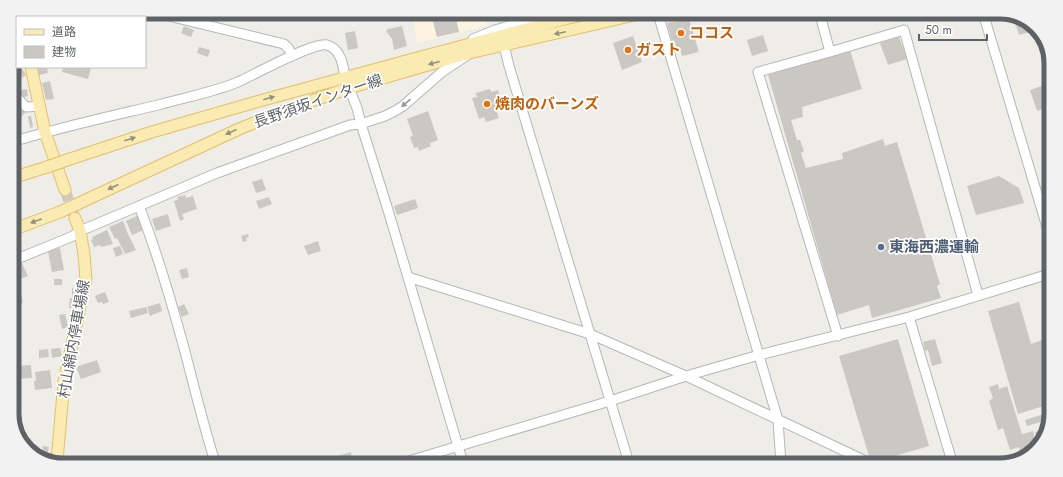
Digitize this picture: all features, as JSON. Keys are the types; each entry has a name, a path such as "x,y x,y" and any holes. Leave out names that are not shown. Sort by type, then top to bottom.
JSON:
{"main road":[{"name":"長野須坂インター線","path":"19,227 60,212 239,129 289,109 347,82 458,47 563,19"},
{"name":"長野須坂インター線","path":"19,176 152,132 347,82 619,19"},
{"path":"32,68 45,132 65,190"},
{"name":"村山綿内停車場線","path":"57,457 64,381 86,279 80,231 75,218"}],"street":[{"path":"181,19 284,44 289,49 292,56"},
{"path":"458,47 495,30 533,19"},
{"path":"579,19 582,28"},
{"path":"582,28 585,19"},
{"path":"659,19 778,420 781,458"},
{"path":"821,19 830,52"},
{"path":"985,19 1044,217"},
{"path":"838,336 758,72 904,30 978,295"},
{"path":"19,140 237,83 313,47 326,45 336,51 343,64 347,82 357,108 462,458"},
{"path":"504,45 509,66 627,458"},
{"path":"19,258 224,171 350,125 361,124 385,116 399,109 442,72 469,53"},
{"path":"19,100 26,107 40,106"},
{"path":"139,206 159,260 214,458"},
{"path":"416,458 610,401 686,376 759,355 909,317 1044,275"},
{"path":"408,277 590,334 686,376 859,458"},
{"path":"909,317 951,458"}],"shaded area":[{"path":"413,19 486,19 487,26 417,43"}],"building":[{"path":"432,19 456,19 459,32 437,37"},
{"path":"689,19 699,52 682,56 680,48 677,49 674,40 672,41 667,23"},
{"path":"1015,21 1031,32 1019,35"},
{"path":"184,26 194,30 191,37 181,33"},
{"path":"402,26 407,46 394,50 392,39 386,31 388,29"},
{"path":"355,31 358,48 348,50 345,33"},
{"path":"763,35 768,51 752,56 747,40"},
{"path":"633,36 642,62 622,70 613,43"},
{"path":"899,37 907,59 888,65 880,43"},
{"path":"199,47 210,50 208,57 197,53"},
{"path":"850,50 862,89 802,107 803,117 791,120 797,140 800,140 804,151 801,153 806,168 843,159 842,153 883,139 885,146 897,142 940,284 937,286 941,298 872,318 869,305 837,315 768,75"},
{"path":"19,68 22,68 26,75 21,78"},
{"path":"38,68 47,68 48,73 39,75"},
{"path":"63,68 91,68 88,79 62,72"},
{"path":"50,81 54,99 46,100 42,83"},
{"path":"1044,85 1044,109 1037,111 1030,90"},
{"path":"27,89 28,96 19,98 19,90"},
{"path":"490,89 491,92 498,90 503,104 495,107 499,118 486,122 484,117 479,119 472,98 477,97 476,93"},
{"path":"23,106 27,111 20,118 19,117 19,109"},
{"path":"428,111 438,140 430,143 431,146 419,151 418,147 414,148 410,137 413,136 407,119"},
{"path":"28,116 31,116 33,127 30,128"},
{"path":"999,176 1019,188 1024,203 976,215 967,186"},
{"path":"262,179 266,190 256,193 252,182"},
{"path":"185,195 186,198 193,196 197,209 182,214 184,219 180,221 174,201 178,200 177,197"},
{"path":"269,197 272,204 259,209 256,201"},
{"path":"415,199 418,208 397,215 394,206"},
{"path":"168,214 171,226 156,231 152,219"},
{"path":"139,215 144,230 132,235 126,221"},
{"path":"123,221 136,250 125,254 117,238 115,239 109,227"},
{"path":"107,230 113,244 94,247 91,240 93,239 92,237"},
{"path":"248,234 249,237 246,238 247,241 243,242 241,236"},
{"path":"318,241 321,251 308,255 304,246"},
{"path":"120,246 123,254 116,257 113,248"},
{"path":"60,248 64,270 52,272 48,251"},
{"path":"22,263 28,276 19,279 19,264"},
{"path":"187,268 189,277 182,279 179,270"},
{"path":"54,279 62,279 62,285 54,285"},
{"path":"19,285 23,303 19,304"},
{"path":"72,288 77,289 76,297 74,299 76,299 75,308 69,308 70,298 72,298"},
{"path":"105,292 109,302 103,304 102,302 98,303 95,296"},
{"path":"1019,302 1031,344 1042,340 1044,346 1044,406 1018,414 988,311"},
{"path":"160,303 162,311 150,316 147,307"},
{"path":"184,304 189,314 182,317 178,307"},
{"path":"146,307 148,313 131,318 129,311"},
{"path":"65,314 68,327 62,329 59,315"},
{"path":"19,325 20,325 21,339 19,339"},
{"path":"898,339 929,446 888,458 870,458 839,356"},
{"path":"935,339 942,363 932,366 928,350 925,351 923,342"},
{"path":"60,348 62,356 52,358 51,349"},
{"path":"48,349 49,357 39,358 39,350"},
{"path":"19,352 21,364 19,364"},
{"path":"97,360 101,372 81,379 76,367"},
{"path":"31,365 32,378 19,379 19,366"},
{"path":"50,370 52,388 35,390 35,372"},
{"path":"998,384 999,389 1007,386 1022,434 1033,431 1035,440 1024,451 1021,453 1019,447 1010,450 1003,428 998,430 989,401 993,398 989,387"},
{"path":"1044,414 1043,421 1027,426 1025,420"},
{"path":"1041,430 1037,438 1035,432"},
{"path":"43,446 49,447 47,455 42,452"},
{"path":"351,452 352,458 331,458"}],"tunnel":[{"path":"65,190 75,218"}],"place":[{"name":"ココス","path":"681,33"},
{"name":"ガスト","path":"628,50"},
{"name":"焼肉のバーンズ","path":"487,104"},
{"name":"東海西濃運輸","path":"881,247"}]}
